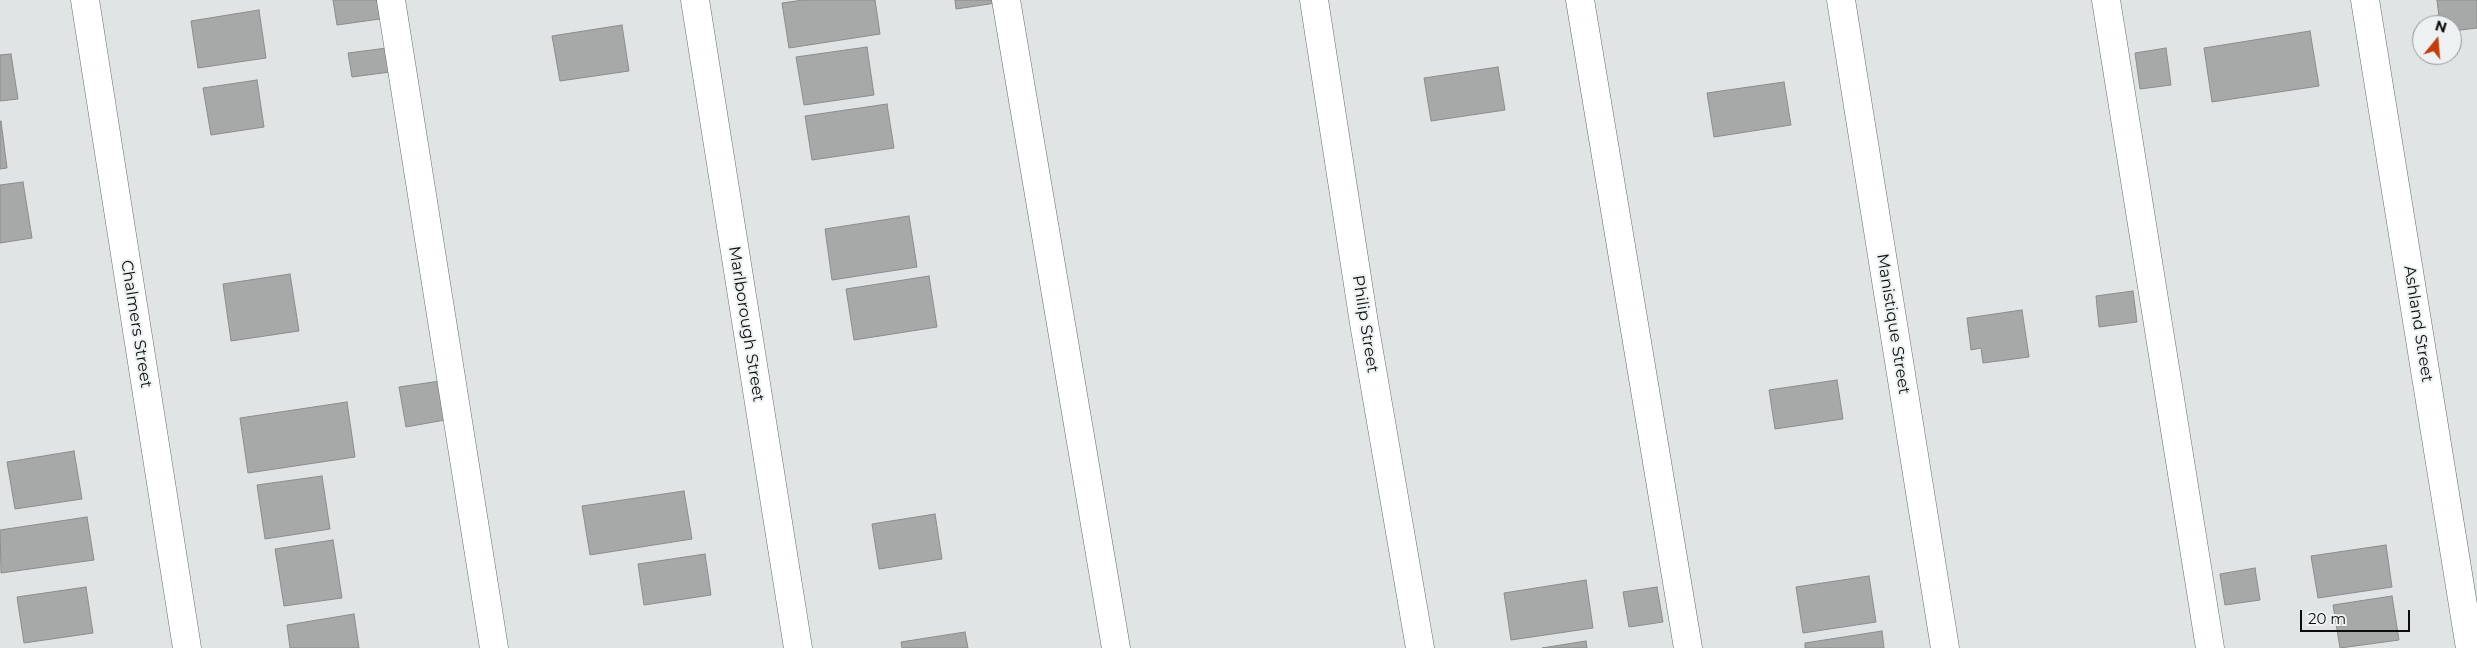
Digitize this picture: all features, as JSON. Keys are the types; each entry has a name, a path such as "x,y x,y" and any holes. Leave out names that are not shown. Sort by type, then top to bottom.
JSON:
{"street":[{"name":"Chalmers Street","path":"85,0 187,648"},
{"path":"391,0 494,648"},
{"name":"Marlborough Street","path":"695,0 798,648"},
{"path":"1006,0 1116,648"},
{"name":"Philip Street","path":"1314,0 1364,323 1420,648"},
{"path":"1580,0 1688,648"},
{"name":"Manistique Street","path":"1841,0 1945,648"},
{"path":"2106,0 2210,648"},
{"name":"Ashland Street","path":"2365,0 2470,648"}],"building":[{"path":"333,0 377,0 380,19 337,25"},
{"path":"803,0 875,0 880,34 789,48 782,3"},
{"path":"955,0 996,0 996,3 956,9"},
{"path":"2437,0 2477,0 2477,28 2462,30 2462,15 2439,15"},
{"path":"259,10 266,58 198,68 191,21"},
{"path":"622,25 629,71 560,81 552,36"},
{"path":"2310,31 2319,86 2212,102 2204,48"},
{"path":"867,47 874,95 804,105 796,57"},
{"path":"387,48 390,72 352,77 348,53"},
{"path":"2166,48 2171,85 2140,89 2135,53"},
{"path":"11,54 18,99 0,101 0,55"},
{"path":"1498,67 1505,110 1431,121 1424,78"},
{"path":"257,80 264,127 211,135 203,88"},
{"path":"1784,82 1791,125 1714,137 1707,93"},
{"path":"887,104 894,148 812,160 805,116"},
{"path":"0,122 7,168 0,169"},
{"path":"23,182 32,238 0,243 0,185"},
{"path":"909,216 917,267 832,280 825,229"},
{"path":"290,274 299,331 231,341 223,284"},
{"path":"929,276 937,327 854,340 846,289"},
{"path":"2133,291 2137,322 2099,327 2096,296"},
{"path":"2022,310 2029,357 1983,363 1981,348 1971,350 1967,318"},
{"path":"1837,380 1843,419 1775,429 1769,390"},
{"path":"440,381 445,420 406,427 399,387"},
{"path":"347,402 355,457 248,473 240,418"},
{"path":"74,451 82,499 15,509 7,462"},
{"path":"322,476 330,529 265,539 257,485"},
{"path":"684,491 692,539 590,555 582,506"},
{"path":"935,514 942,559 879,569 872,524"},
{"path":"87,517 94,560 1,573 0,530"},
{"path":"333,540 342,598 284,606 275,549"},
{"path":"2386,545 2392,587 2318,598 2311,556"},
{"path":"705,554 711,595 644,605 638,564"},
{"path":"2255,568 2260,600 2225,605 2220,574"},
{"path":"1869,576 1876,622 1803,633 1796,587"},
{"path":"1586,580 1593,628 1511,640 1504,593"},
{"path":"86,587 93,633 24,643 17,597"},
{"path":"1657,587 1663,622 1629,627 1623,592"},
{"path":"2392,596 2399,640 2340,648 2333,605"},
{"path":"354,614 359,648 290,648 287,625"},
{"path":"1882,631 1884,648 1805,648 1805,643"},
{"path":"965,632 968,648 902,648 901,642"},
{"path":"1586,641 1587,648 1542,648"}]}
